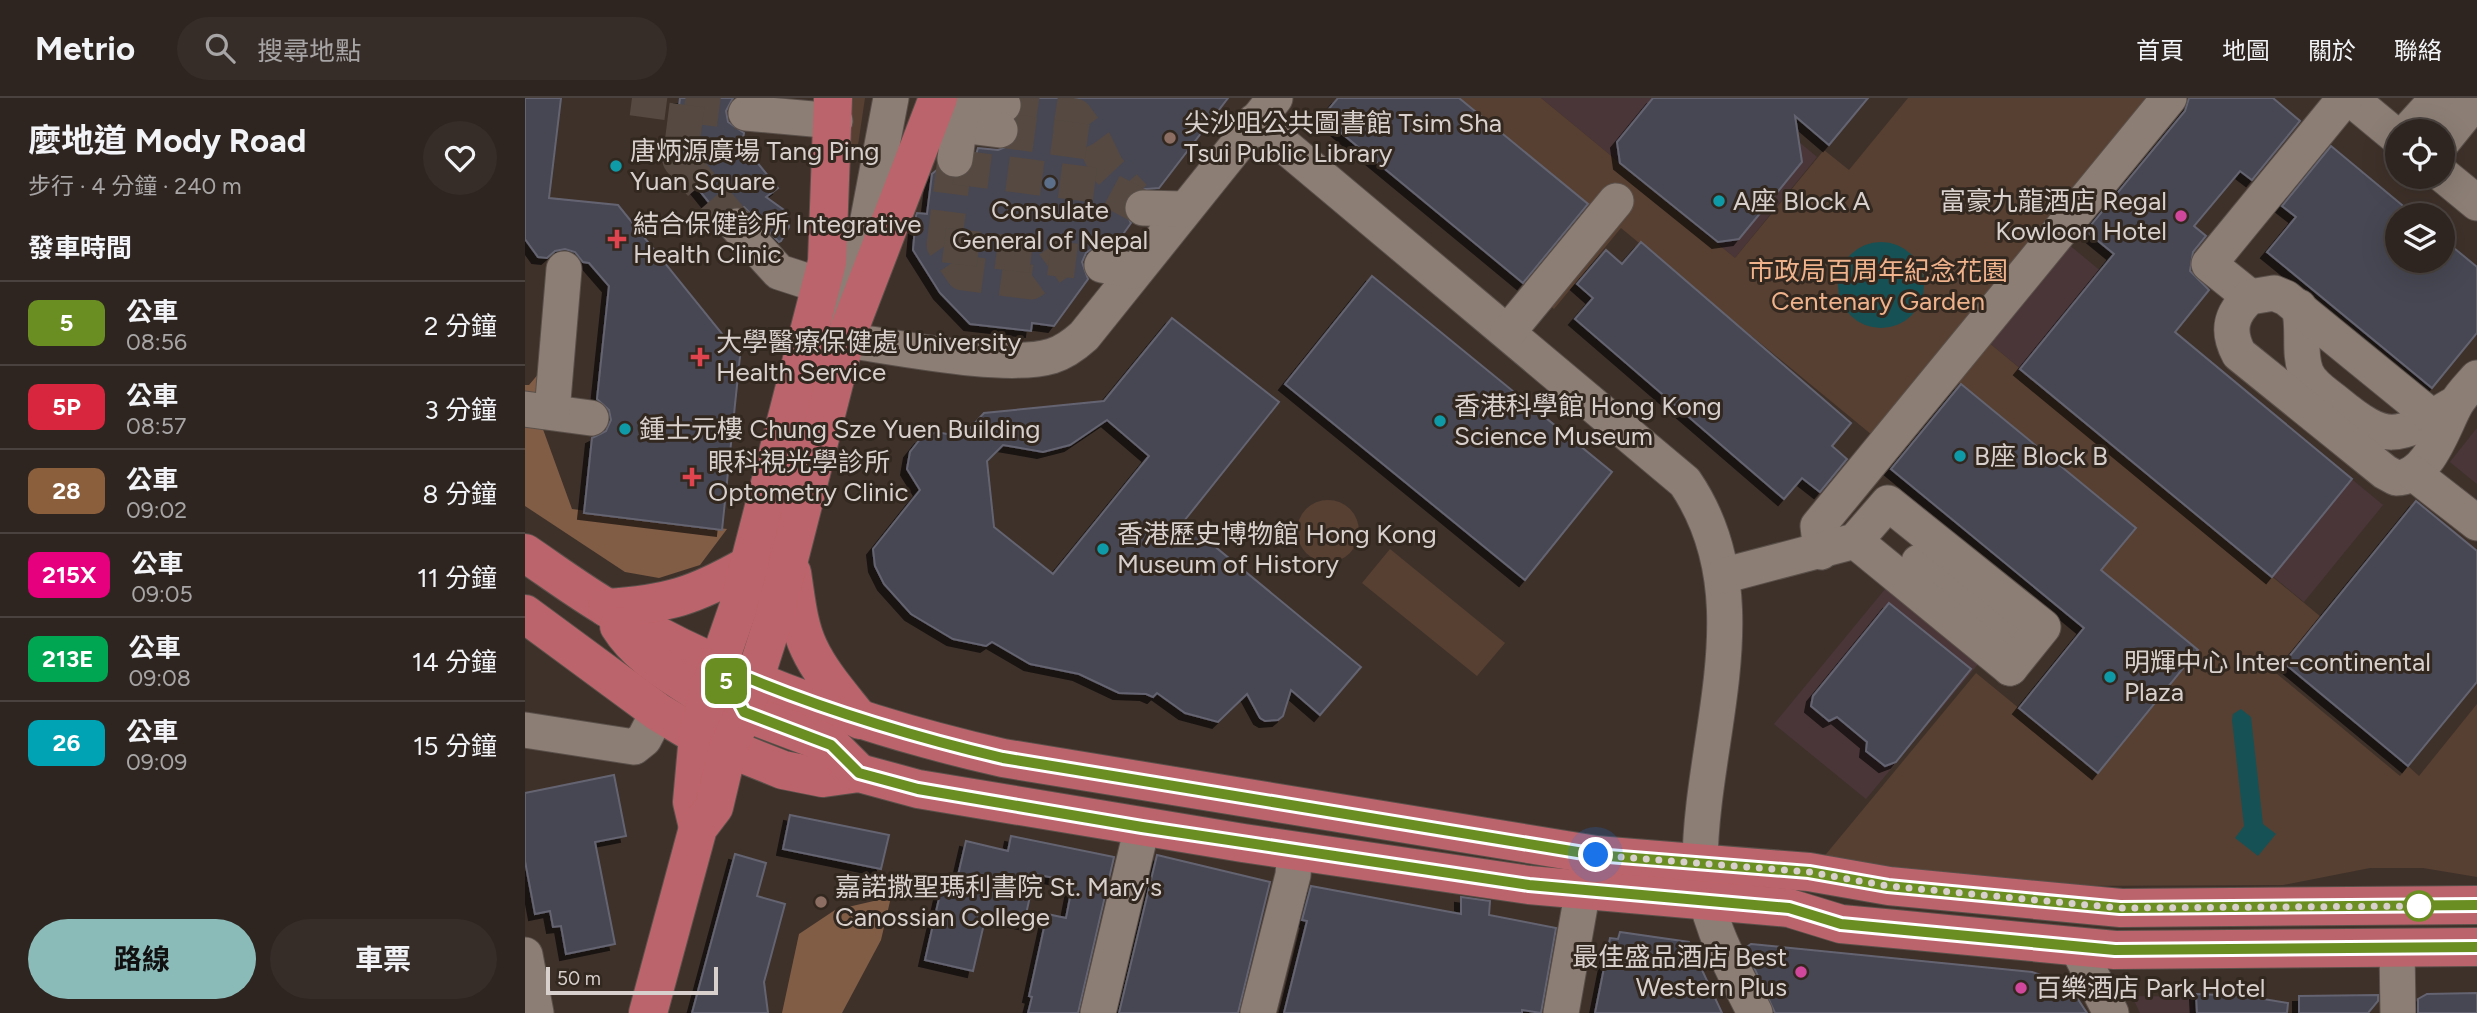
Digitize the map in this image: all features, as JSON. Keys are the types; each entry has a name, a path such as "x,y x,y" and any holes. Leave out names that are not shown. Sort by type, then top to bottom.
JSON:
{"main road":[{"path":"732,720 714,681 738,608 825,274 818,109"},
{"path":"648,1013 698,828 692,802 732,720 790,562 812,463 845,340 969,124"},
{"path":"525,553 714,681 732,720"},
{"path":"790,562 801,625 809,647 827,678 860,720"},
{"path":"607,608 670,602 704,590 747,566"},
{"path":"525,614 658,712 732,720 860,720 920,739 1003,758 1151,785 1596,855 1700,863 2120,908 2477,905"},
{"path":"732,720 831,745 859,773 918,789 1142,827 1529,885 1789,908 1841,924 2115,950 2477,947"},
{"path":"2036,900 2077,947"}],"street":[{"path":"872,98 845,340 989,358 1052,356 1065,351 1084,336 1119,268 1184,209 1265,110 1508,332 1685,482 1711,527 1726,604 1700,863 1704,900 1714,932 1755,1013"},
{"path":"737,226 779,272 825,274 860,201 891,98"},
{"path":"1821,552 1818,526 2169,98"},
{"path":"2250,297 2209,264 2348,98 2385,127"},
{"path":"2420,119 2438,98"},
{"path":"2455,126 2477,99"},
{"path":"746,113 818,109"},
{"path":"2455,185 2477,203"},
{"path":"1508,332 1616,201"},
{"path":"1143,208 1184,209"},
{"path":"564,269 538,410 591,418"},
{"path":"2274,293 2301,319 2446,405 2446,428 2413,473 2396,478 2367,475 2239,354 2231,330 2239,306 2250,297 2274,293"},
{"path":"2301,319 2303,363 2311,382 2366,426 2378,432 2406,431 2446,405"},
{"path":"2413,473 2477,523"},
{"path":"1722,576 1821,552 1863,547 2010,668 2043,627 1888,503 1863,547"},
{"path":"525,730 634,747 644,740 658,712"},
{"path":"1098,1013 1142,827"},
{"path":"1258,1013 1293,875 1295,850"},
{"path":"1561,1013 1583,889"},
{"path":"2077,947 2111,1013"},
{"path":"2397,948 2398,1013"},
{"path":"525,955 536,1013"}],"shaded area":[{"name":"A座 Block A","path":"1541,98 1746,98 1817,157 1735,258"},
{"path":"2068,244 2383,505 2304,602 1988,342"},
{"path":"540,372 540,421 572,509 727,529 700,565 659,578 625,572 525,506 525,385 529,385"},
{"path":"2477,428 2477,484 2450,462"},
{"path":"1886,588 1979,663 1866,799 1774,724"},
{"path":"891,897 881,940 842,1013 782,1013 799,934 835,910"},
{"path":"2132,996 2193,997 2194,1013 2140,1013"}],"green space":[{"path":"848,98 865,98 858,145 847,173"},
{"name":"市政局百周年紀念花園 Centenary Garden","path":"1459,98 1541,98 1735,258 1824,150 1849,170 1908,98 2153,98 1988,342 2321,617 2276,673 2400,776 2408,766 2419,776 2477,704 2477,877 2423,868 2370,868 2283,885 2058,886 1822,859 1976,673 2098,773 2198,650 2101,570 2135,528 1959,383 1832,538 1872,435 1621,228 1554,309 1525,285 1589,205"},
{"path":"1328,500 1350,509 1359,531 1350,553 1328,562 1306,553 1297,531 1306,509"},
{"path":"1390,549 1505,643 1477,676 1362,583"}],"water":[{"path":"1881,242 1898,245 1912,254 1921,268 1924,285 1921,302 1912,316 1898,325 1881,328 1864,325 1850,316 1841,302 1838,285 1841,268 1850,254 1864,245"},
{"path":"2241,709 2251,717 2263,824 2276,834 2258,856 2235,838 2244,826 2232,720 2233,714"}],"building":[{"path":"525,98 561,98 549,198 618,205 740,356 722,530 584,513 592,438 606,431 611,420 609,410 597,399 609,286 589,263 583,262 575,252 565,249 555,251 547,258 538,257 525,239"},
{"path":"680,98 733,98 726,111 728,122 744,133 742,144 778,188 766,197 784,210 788,218 789,227 781,241 744,207 732,207 720,216 673,158"},
{"path":"1022,98 1228,98 1159,188 1134,190 1126,197 1123,208 1131,223 1114,247 1096,246 1086,253 1082,262 1088,279 1054,326 1032,323 1031,331 970,324 940,293 913,250 916,216 917,213 927,214 932,174 938,169 952,179 962,178 971,171 978,148 998,150 1016,143 1020,133 1016,119 1023,109"},
{"path":"1338,98 1459,98 1588,204 1523,283 1322,117"},
{"name":"A座 Block A","path":"1653,98 1868,98 1829,145 1795,116 1802,162 1739,239 1718,242 1620,163 1617,142"},
{"path":"2189,98 2273,98 2300,121 2252,180 2240,171 2194,226 2206,236 2193,252 2190,271 2209,290 2175,332 2352,479 2272,577 2020,369 2114,254 2086,231 2185,111"},
{"path":"2331,146 2400,203 2385,203 2385,273 2455,273 2455,249 2477,267 2477,333 2432,388 2267,252 2296,217 2282,206"},
{"path":"1641,242 1851,423 1832,446 1847,459 1820,492 1802,478 1784,499 1575,319 1593,298 1577,284 1606,250 1622,264"},
{"name":"香港科學館 Hong Kong Science Museum","path":"1372,276 1612,472 1525,580 1285,384"},
{"name":"香港歷史博物館 Hong Kong Museum of History","path":"1172,318 1279,402 1184,521 1361,667 1320,715 1291,690 1283,716 1278,720 1265,721 1260,718 1247,694 1218,722 1185,713 1157,693 1153,697 1146,694 1119,693 1079,674 1030,664 992,642 986,646 953,639 911,614 884,584 875,566 873,549 920,490 907,469 910,452 921,438 937,432 962,437 984,413 1104,401","holes":["1107,420 1149,456 1053,574 994,527 987,461 1003,445 1043,452 1070,445"]},
{"path":"1961,384 2136,528 2101,570 2198,650 2098,773 2019,708 2084,628 1891,469"},
{"path":"2416,501 2477,551 2477,682 2408,766 2284,663"},
{"path":"1889,603 1971,669 1896,762 1885,766 1866,751 1867,742 1837,717 1829,721 1811,706 1813,696"},
{"path":"614,775 626,836 595,842 615,944 566,954 561,926 553,927 550,911 535,914 525,861 525,793"},
{"path":"790,815 889,835 881,869 783,849"},
{"path":"1011,836 1114,857 1078,1013 1028,1013 1032,997 1029,996 1047,914 1066,918 1073,882 1035,874 1024,923 986,915 973,971 925,960 943,881 956,884 966,841 1008,851"},
{"path":"735,854 766,863 757,896 785,904 764,982 768,1013 692,1013"},
{"path":"1157,855 1270,882 1238,1013 1119,1013"},
{"path":"1311,886 1461,914 1461,897 1490,901 1489,915 1556,928 1541,1013 1522,1010 1522,1013 1284,1013 1307,921 1302,920"},
{"path":"1620,932 1689,942 1722,1013 1595,1013 1610,938 1618,939"},
{"path":"1751,944 2032,972 2068,984 2087,1013 1775,1013 1745,948"},
{"path":"2477,993 2477,1013 2418,1013 2418,999 2427,994"},
{"path":"2196,994 2245,996 2288,1003 2287,1013 2197,1013"},
{"path":"2378,995 2378,1001 2368,1013 2299,1013 2299,996"}],"tunnel":[{"path":"632,98 746,113"},
{"path":"687,105 680,160 737,226"},
{"path":"1003,105 1075,116 1095,143 1107,168 1134,197"},
{"path":"1000,130 1095,143"},
{"path":"955,159 944,245 963,273 1031,282 1063,259"},
{"path":"955,167 1102,186 1143,208"},
{"path":"944,245 1076,261"}],"bus line":[{"name":"5","path":"2477,905 2120,908 1888,886 1809,872 1596,855 1151,785 1003,758 920,739 860,720 720,666 728,687 744,712 831,745 859,773 918,789 1142,827 1529,885 1789,908 1841,924 2115,950 2477,947"}],"place":[{"name":"尖沙咀公共圖書館 Tsim Sha Tsui Public Library","path":"1170,138"},
{"name":"唐炳源廣場 Tang Ping Yuan Square","path":"616,166"},
{"name":"Consulate General of Nepal","path":"1050,183"},
{"name":"A座 Block A","path":"1719,201"},
{"name":"富豪九龍酒店 Regal Kowloon Hotel","path":"2181,216"},
{"name":"結合保健診所 Integrative Health Clinic","path":"617,239"},
{"name":"大學醫療保健處 University Health Service","path":"700,357"},
{"name":"香港科學館 Hong Kong Science Museum","path":"1440,421"},
{"name":"鍾士元樓 Chung Sze Yuen Building","path":"625,429"},
{"name":"B座 Block B","path":"1960,456"},
{"name":"眼科視光學診所 Optometry Clinic","path":"692,477"},
{"name":"香港歷史博物館 Hong Kong Museum of History","path":"1103,549"},
{"name":"明輝中心 Inter-continental Plaza","path":"2110,677"},
{"name":"嘉諾撒聖瑪利書院 St. Mary's Canossian College","path":"821,902"},
{"name":"最佳盛品酒店 Best Western Plus","path":"1801,972"},
{"name":"百樂酒店 Park Hotel","path":"2021,988"}],"route":[{"path":"1596,855 1809,872 1888,886 2120,908 2419,906"}]}
